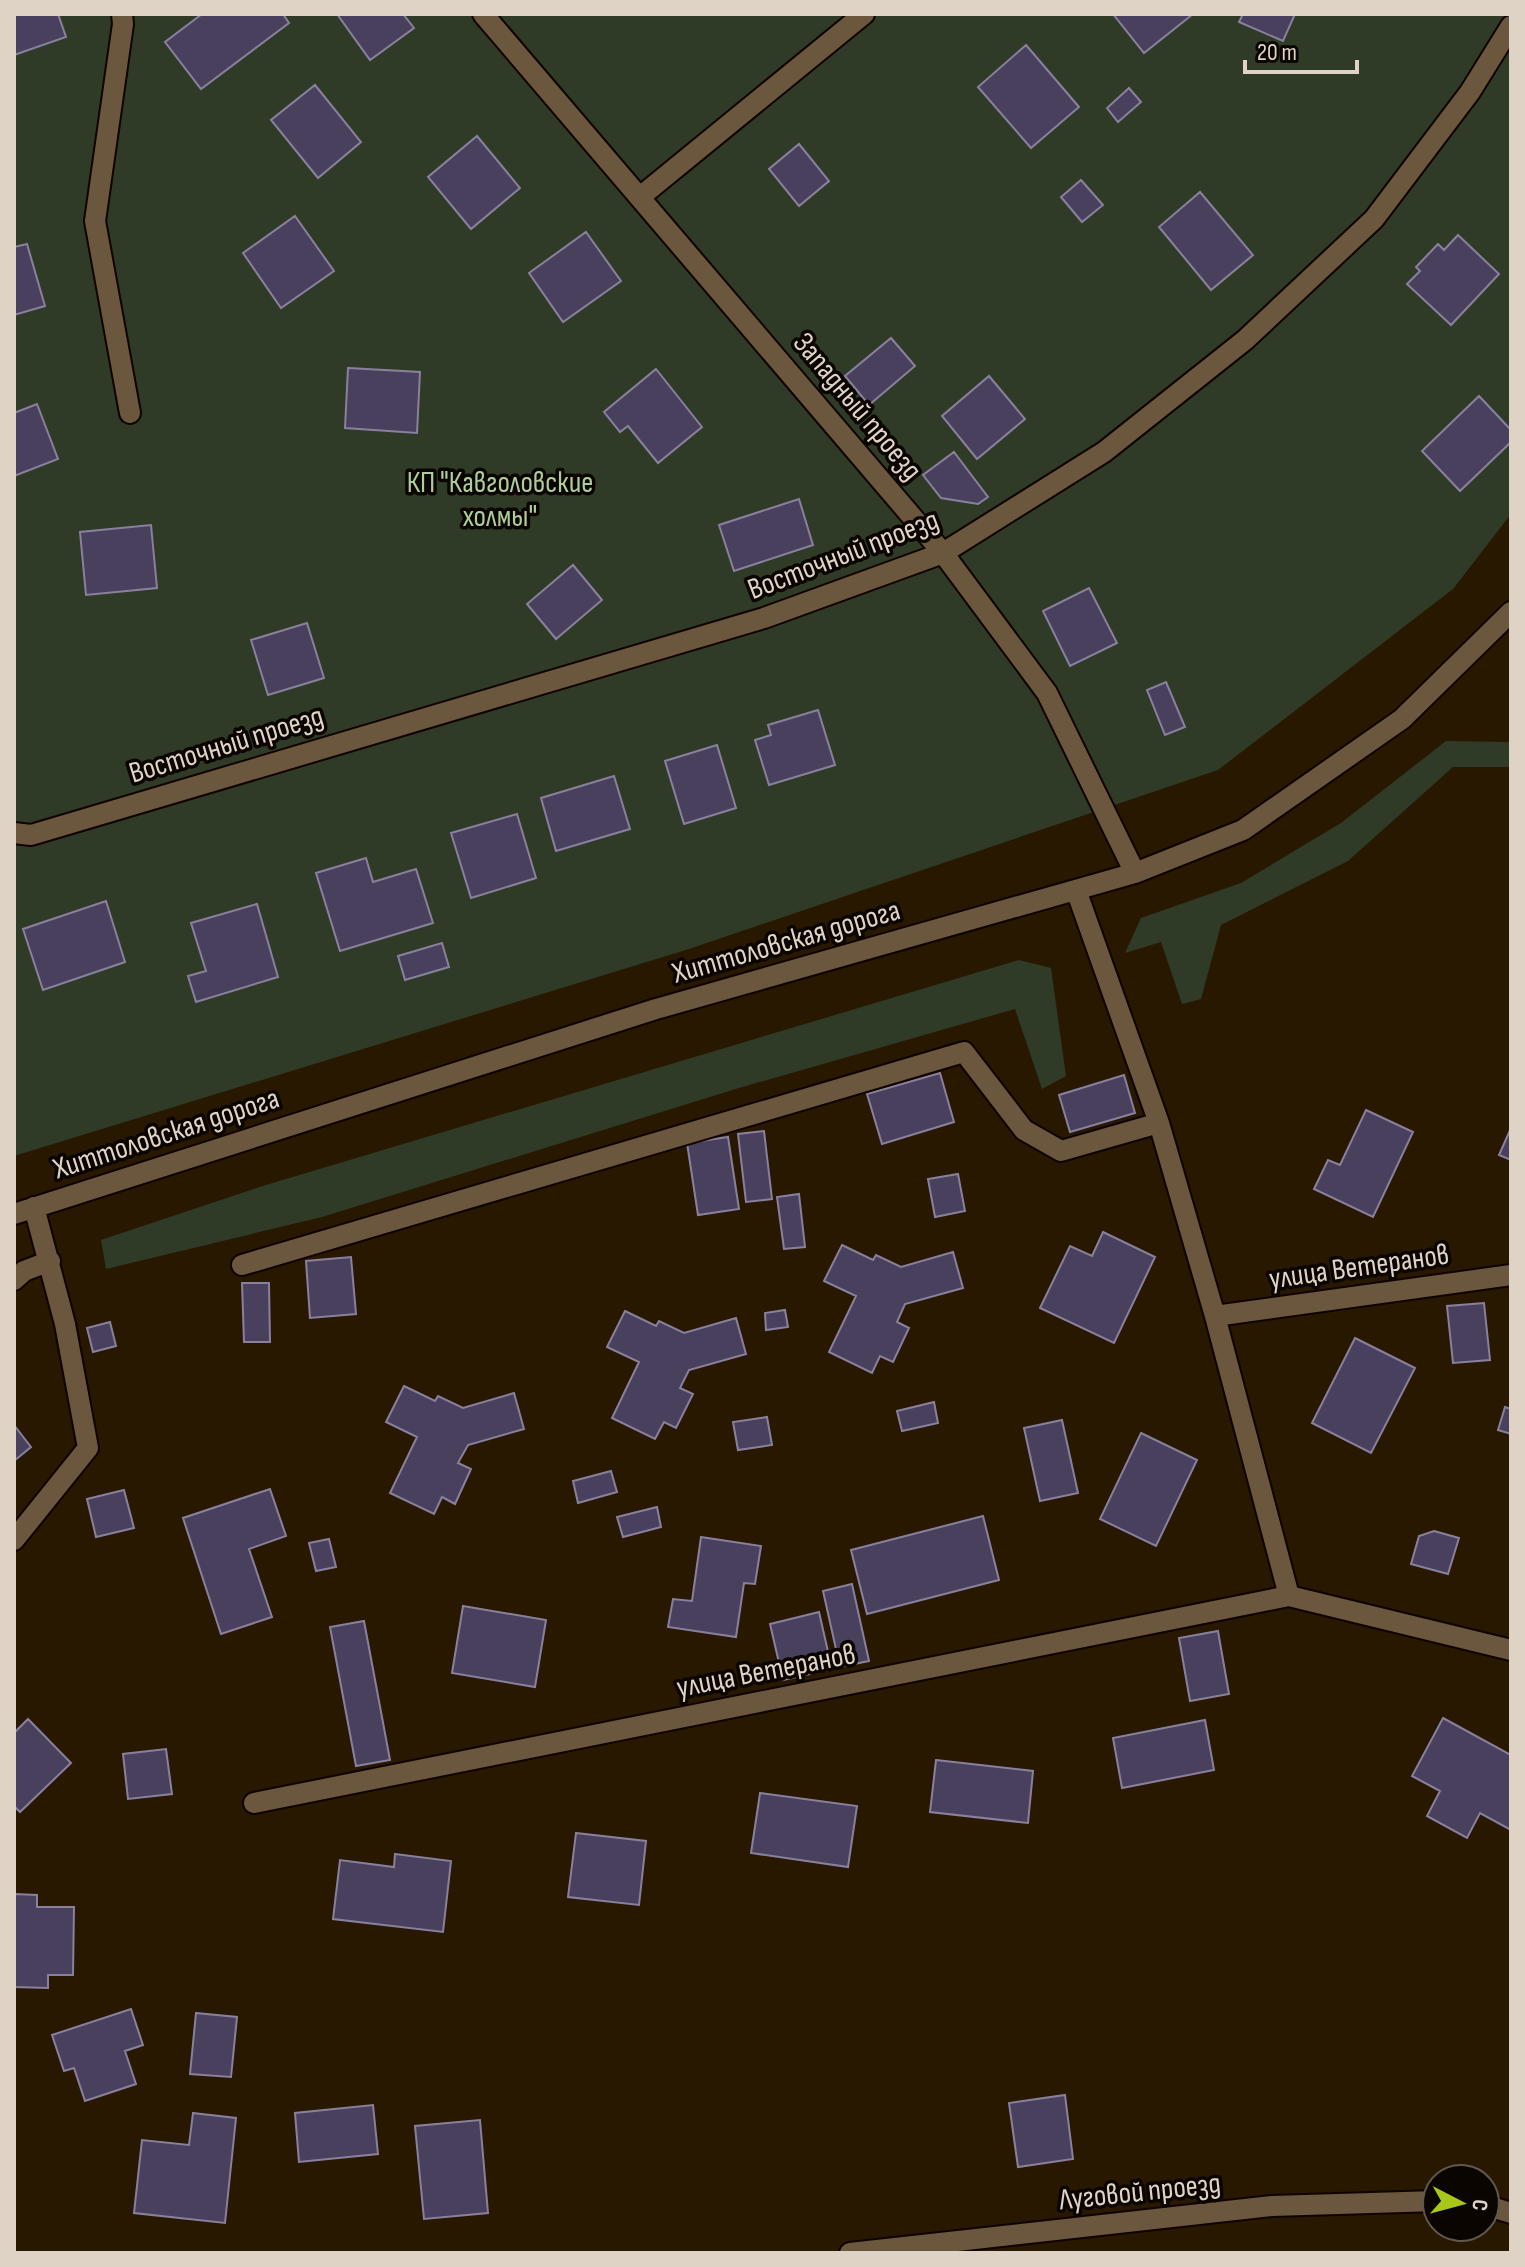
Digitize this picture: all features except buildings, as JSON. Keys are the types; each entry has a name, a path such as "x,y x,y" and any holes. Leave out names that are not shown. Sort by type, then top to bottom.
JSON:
{"street":[{"path":"122,14 95,221 130,413"},
{"name":"Западный проезд","path":"483,14 943,553 1047,693 1135,873"},
{"path":"640,197 864,14"},
{"name":"Восточный проезд","path":"14,833 31,835 764,618 943,553 1104,452 1245,340 1374,219 1470,92 1511,26"},
{"name":"Хиттоловская дорога","path":"24,1210 656,1009 1135,873 1243,830 1402,719 1511,612"},
{"path":"1076,890 1159,1123 1215,1316 1289,1596"},
{"path":"242,1265 964,1052 1024,1130 1061,1151 1159,1123"},
{"path":"14,1540 88,1448 50,1261 24,1210"},
{"path":"14,1280 24,1271 50,1261"},
{"name":"улица Ветеранов","path":"1215,1316 1511,1275"},
{"name":"улица Ветеранов","path":"254,1803 1289,1596 1511,1650"},
{"name":"Луговой проезд","path":"850,2253 952,2248 1272,2206 1421,2201"}],"green space":[{"name":"КП \"Кавголовские холмы\"","path":"14,14 1511,14 1511,514 1453,589 1218,770 689,949 14,1156"},
{"path":"1446,741 1511,742 1511,767 1453,767 1348,861 1221,925 1201,999 1182,1004 1161,942 1125,953 1141,918 1241,883 1341,823"},
{"path":"1019,960 1051,968 1066,1076 1042,1089 1015,1009 739,1088 322,1217 106,1269 101,1240 266,1185"}]}
